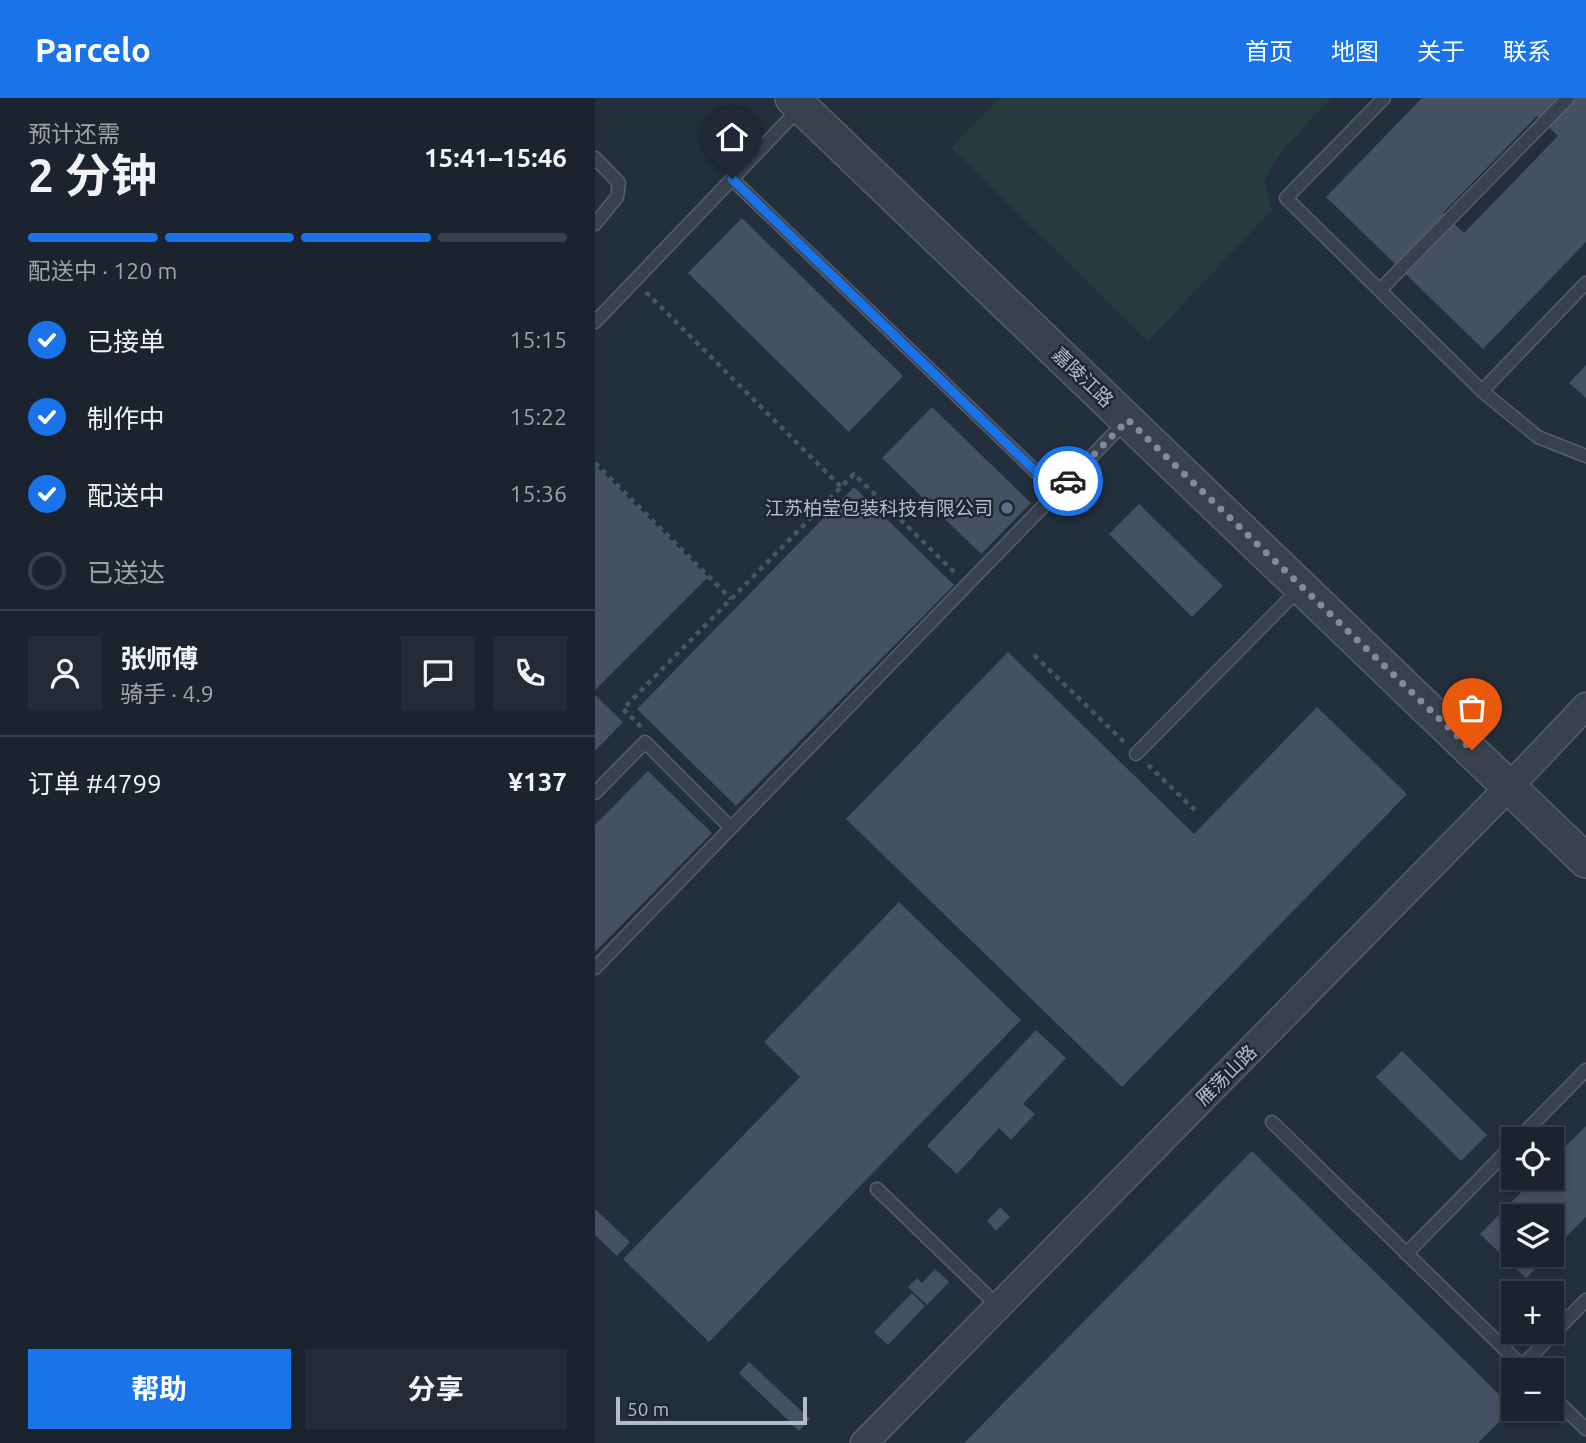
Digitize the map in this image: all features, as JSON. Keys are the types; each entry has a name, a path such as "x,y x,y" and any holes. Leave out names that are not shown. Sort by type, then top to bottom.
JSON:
{"street":[{"name":"嘉陵江路","path":"796,102 1586,861"},
{"name":"雁荡山路","path":"864,1443 1586,706"}],"lane":[{"path":"1384,98 1286,198 1482,391 1538,437 1586,456"},
{"path":"1380,290 1569,98"},
{"path":"595,322 732,179 796,102"},
{"path":"595,158 619,183 617,197 595,224"},
{"path":"732,179 1057,492"},
{"path":"1482,391 1586,283"},
{"path":"595,968 1128,420"},
{"path":"1136,754 1302,587"},
{"path":"595,793 645,742 731,828"},
{"path":"1530,1127 1586,1070"},
{"path":"1272,1122 1514,1358"},
{"path":"1406,1254 1501,1157"},
{"path":"877,1189 998,1307"},
{"path":"1533,1358 1586,1300"},
{"path":"1564,1408 1586,1429"}],"path":[{"path":"635,281 841,487"},
{"path":"595,463 731,599"},
{"path":"645,742 650,736 623,709 854,474 967,585"},
{"path":"1034,655 1197,812"}],"green space":[{"path":"999,98 1331,98 1281,152 1264,181 1272,210 1148,341 951,148"}],"building":[{"path":"1422,98 1586,98 1586,242 1483,349 1326,197","holes":["1537,116 1558,136 1464,233 1443,213"]},
{"path":"742,218 903,376 849,432 688,273"},
{"path":"1586,365 1586,398 1569,383"},
{"path":"932,407 1031,503 981,554 882,458"},
{"path":"595,465 708,577 595,690"},
{"path":"854,487 954,585 736,806 637,709"},
{"path":"1139,504 1223,586 1192,617 1109,534"},
{"path":"1008,652 1194,834 1317,707 1407,794 1122,1087 846,819"},
{"path":"595,695 623,722 595,751"},
{"path":"648,771 712,833 595,952 595,825"},
{"path":"899,902 1021,1020 709,1342 623,1259 800,1077 764,1042"},
{"path":"1036,1030 1066,1058 1023,1104 1035,1114 1011,1140 999,1128 957,1174 927,1146"},
{"path":"1402,1051 1487,1135 1461,1161 1376,1077"},
{"path":"1586,1126 1586,1217 1564,1239 1564,1204 1509,1204 1523,1190 1564,1190 1564,1148"},
{"path":"1252,1151 1501,1396 1501,1420 1478,1443 964,1443"},
{"path":"1000,1207 1010,1217 996,1231 987,1221"},
{"path":"595,1209 630,1242 617,1256 595,1235"},
{"path":"1501,1213 1501,1254 1480,1234"},
{"path":"1514,1267 1537,1267 1526,1278"},
{"path":"935,1269 949,1282 927,1305 908,1287 917,1278 922,1283"},
{"path":"912,1293 925,1306 888,1345 874,1332"},
{"path":"749,1362 810,1419 799,1431 739,1373"}],"way so far":[{"path":"1068,481 1128,420 1472,750"}],"place":[{"name":"江苏柏莹包装科技有限公司","path":"1007,508"}],"route":[{"path":"732,179 1057,492 1068,481"}]}
